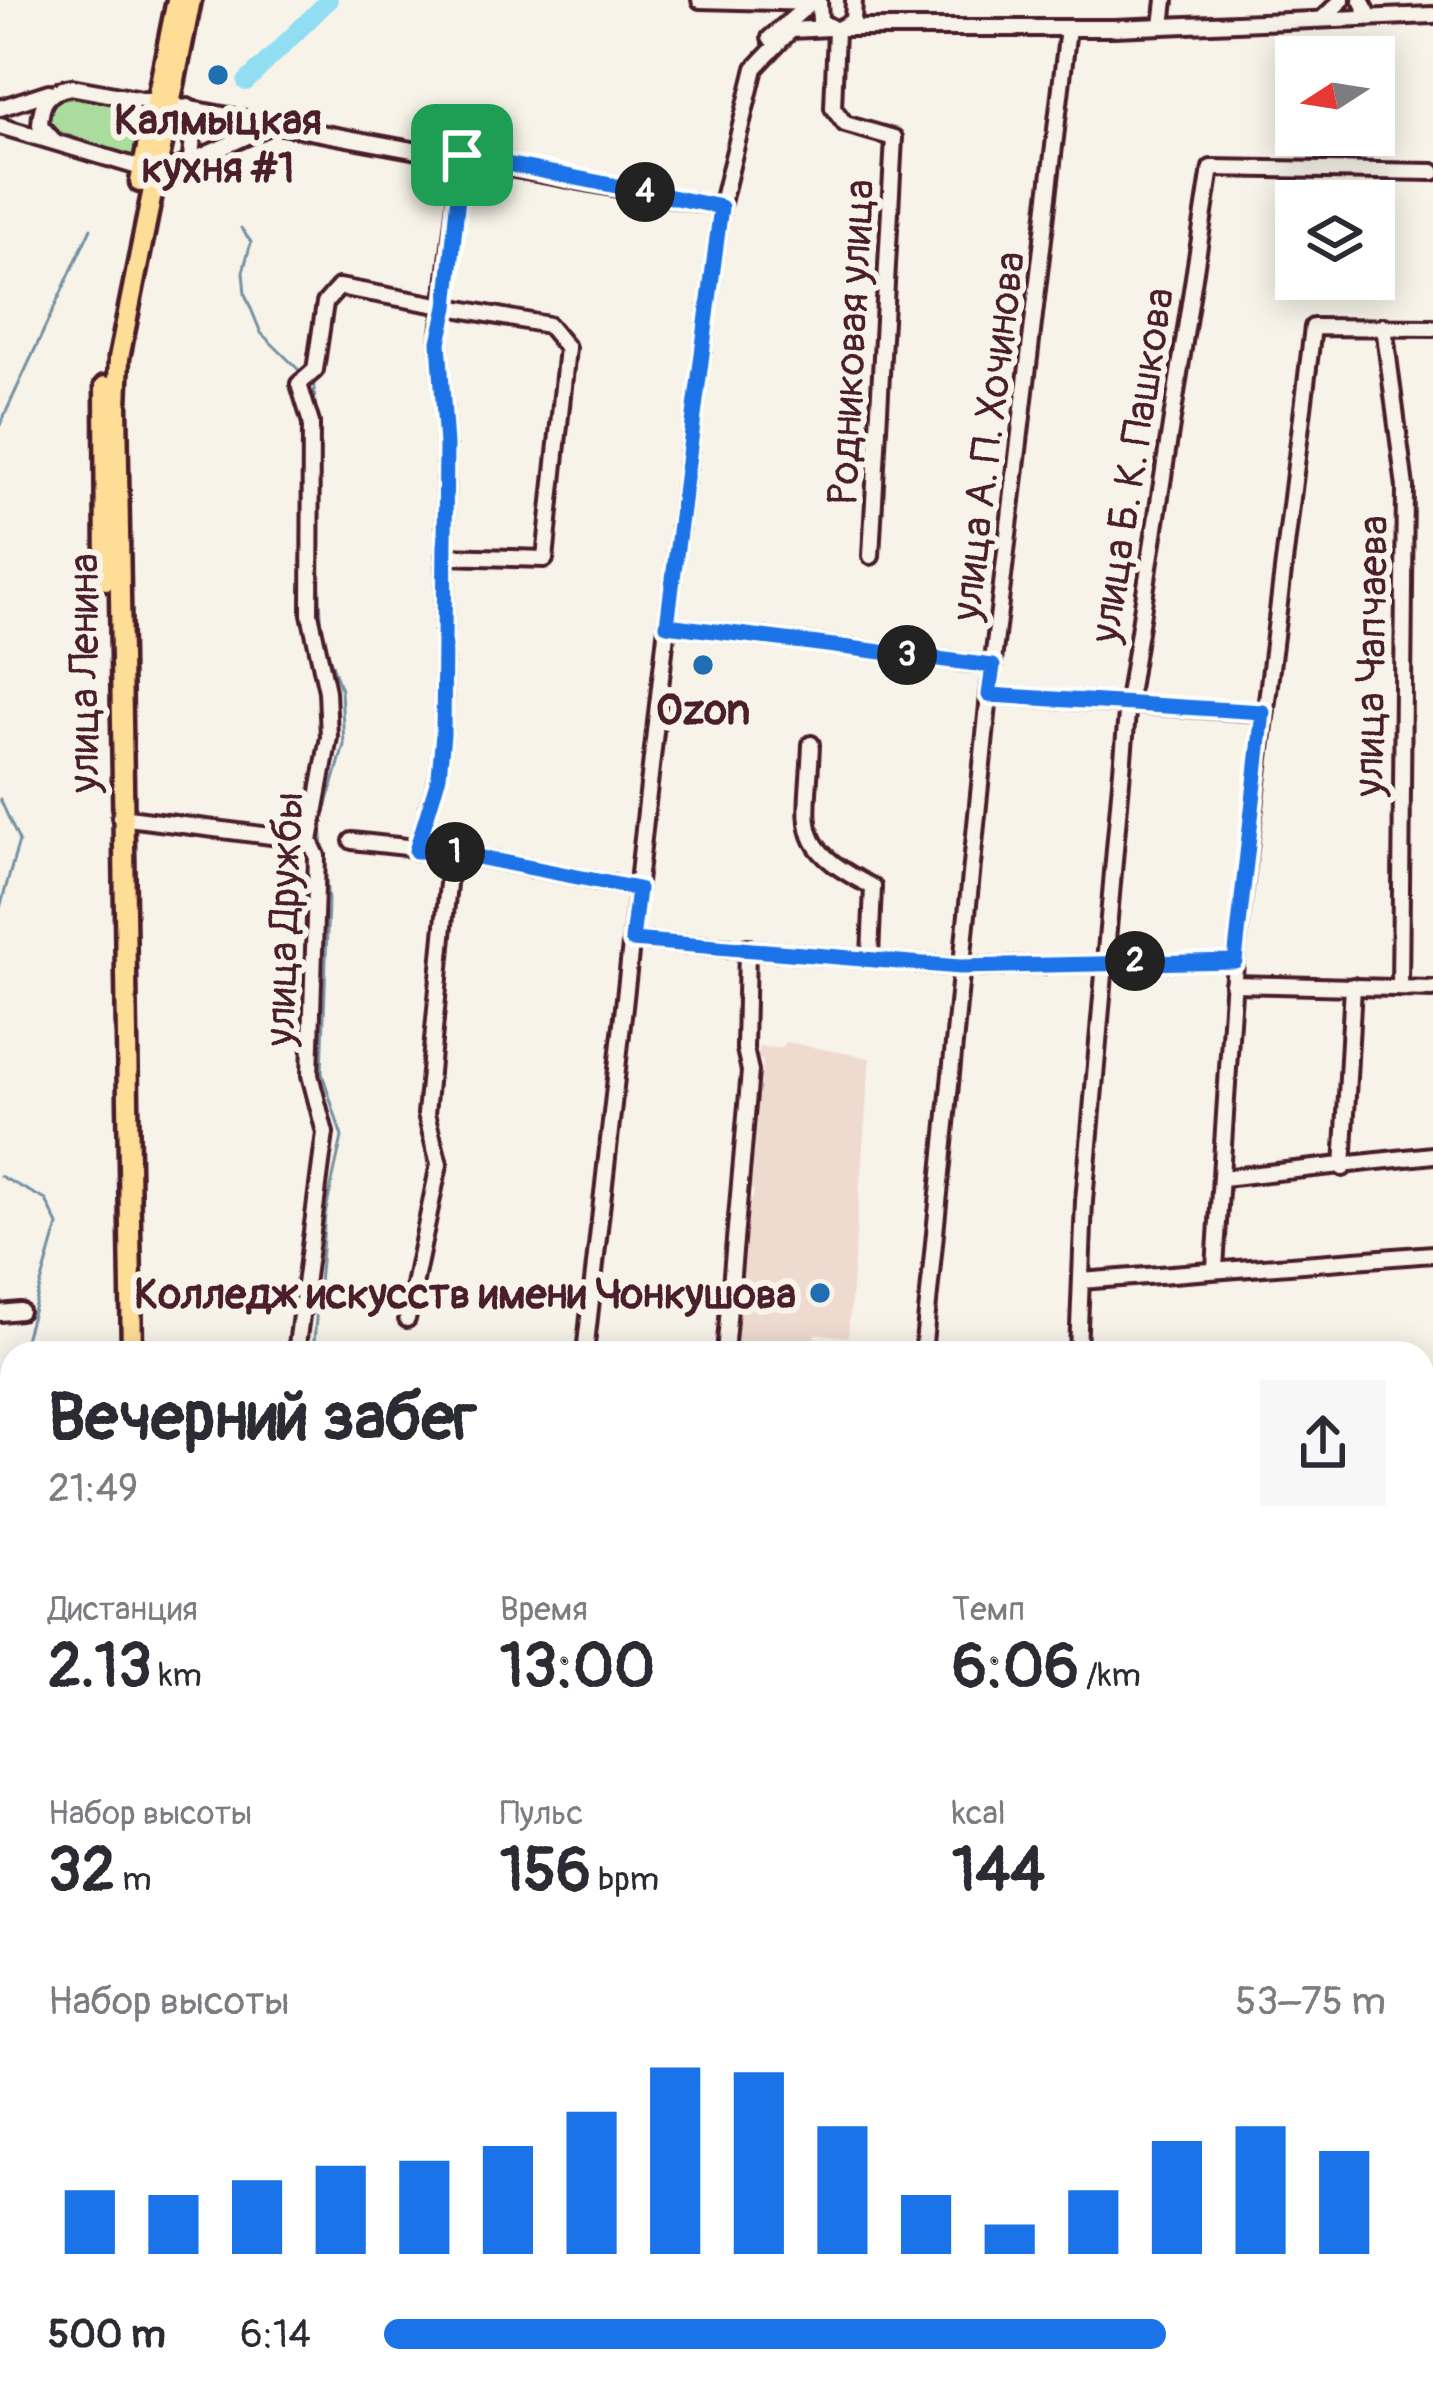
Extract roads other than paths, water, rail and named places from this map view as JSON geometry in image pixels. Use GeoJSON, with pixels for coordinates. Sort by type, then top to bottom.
{"type":"FeatureCollection","features":[{"type":"Feature","properties":{"kind":"main road","name":"улица Ленина"},"geometry":{"type":"LineString","coordinates":[[171,104],[177,0]]}},
{"type":"Feature","properties":{"kind":"main road","name":"улица Ленина"},"geometry":{"type":"LineString","coordinates":[[119,1341],[104,405],[107,358],[148,171],[171,104],[191,0]]}},
{"type":"Feature","properties":{"kind":"main road","name":"улица Ленина"},"geometry":{"type":"LineString","coordinates":[[132,1341],[120,817],[118,382],[148,171]]}},
{"type":"Feature","properties":{"kind":"street"},"geometry":{"type":"LineString","coordinates":[[700,0],[818,2]]}},
{"type":"Feature","properties":{"kind":"street"},"geometry":{"type":"LineString","coordinates":[[1162,26],[1165,0]]}},
{"type":"Feature","properties":{"kind":"street"},"geometry":{"type":"LineString","coordinates":[[1324,18],[1342,0]]}},
{"type":"Feature","properties":{"kind":"street"},"geometry":{"type":"LineString","coordinates":[[1361,0],[1370,17]]}},
{"type":"Feature","properties":{"kind":"street"},"geometry":{"type":"LineString","coordinates":[[818,2],[817,15],[836,29]]}},
{"type":"Feature","properties":{"kind":"street"},"geometry":{"type":"LineString","coordinates":[[586,1341],[667,625],[721,207],[755,68],[781,26],[802,8],[818,2]]}},
{"type":"Feature","properties":{"kind":"street"},"geometry":{"type":"LineString","coordinates":[[836,29],[856,16],[855,2]]}},
{"type":"Feature","properties":{"kind":"street"},"geometry":{"type":"LineString","coordinates":[[855,2],[885,26]]}},
{"type":"Feature","properties":{"kind":"street"},"geometry":{"type":"LineString","coordinates":[[755,68],[790,30],[1162,26],[1433,16]]}},
{"type":"Feature","properties":{"kind":"street","name":"улица А. П. Хочинова"},"geometry":{"type":"LineString","coordinates":[[924,1341],[989,695],[1068,28]]}},
{"type":"Feature","properties":{"kind":"street","name":"Родниковая улица"},"geometry":{"type":"LineString","coordinates":[[836,29],[833,108],[845,124],[894,138],[871,556]]}},
{"type":"Feature","properties":{"kind":"street"},"geometry":{"type":"LineString","coordinates":[[0,108],[54,90],[89,89],[721,207]]}},
{"type":"Feature","properties":{"kind":"street"},"geometry":{"type":"LineString","coordinates":[[54,90],[40,105],[40,124],[54,141]]}},
{"type":"Feature","properties":{"kind":"street"},"geometry":{"type":"LineString","coordinates":[[171,104],[194,125],[191,158]]}},
{"type":"Feature","properties":{"kind":"street"},"geometry":{"type":"LineString","coordinates":[[0,126],[148,171],[174,169],[272,125]]}},
{"type":"Feature","properties":{"kind":"street"},"geometry":{"type":"LineString","coordinates":[[416,851],[439,776],[443,734],[446,445],[439,342],[447,307],[462,155]]}},
{"type":"Feature","properties":{"kind":"street","name":"улица Б. К. Пашкова"},"geometry":{"type":"LineString","coordinates":[[1078,1341],[1104,961],[1128,702],[1211,168],[1433,172]]}},
{"type":"Feature","properties":{"kind":"street","name":"улица Дружбы"},"geometry":{"type":"LineString","coordinates":[[298,1341],[325,1133],[310,1075],[317,856],[310,841],[329,737],[327,691],[310,614],[311,423],[306,378],[325,303],[339,287],[447,307]]}},
{"type":"Feature","properties":{"kind":"street"},"geometry":{"type":"LineString","coordinates":[[444,556],[545,559],[567,348],[548,325],[447,307]]}},
{"type":"Feature","properties":{"kind":"street","name":"улица Чапчаева"},"geometry":{"type":"LineString","coordinates":[[1384,326],[1405,488],[1400,988]]}},
{"type":"Feature","properties":{"kind":"street"},"geometry":{"type":"LineString","coordinates":[[1215,1268],[1235,961],[1312,327],[1433,328]]}},
{"type":"Feature","properties":{"kind":"street"},"geometry":{"type":"LineString","coordinates":[[667,625],[993,666]]}},
{"type":"Feature","properties":{"kind":"street"},"geometry":{"type":"LineString","coordinates":[[989,695],[1263,712]]}},
{"type":"Feature","properties":{"kind":"street"},"geometry":{"type":"LineString","coordinates":[[811,744],[808,832],[825,863],[873,887],[870,956]]}},
{"type":"Feature","properties":{"kind":"street"},"geometry":{"type":"LineString","coordinates":[[120,817],[310,841]]}},
{"type":"Feature","properties":{"kind":"street"},"geometry":{"type":"LineString","coordinates":[[352,841],[452,852],[638,889]]}},
{"type":"Feature","properties":{"kind":"street"},"geometry":{"type":"LineString","coordinates":[[406,1319],[439,1164],[427,1114],[452,852]]}},
{"type":"Feature","properties":{"kind":"street"},"geometry":{"type":"LineString","coordinates":[[632,940],[960,967],[1235,961]]}},
{"type":"Feature","properties":{"kind":"street"},"geometry":{"type":"LineString","coordinates":[[726,1341],[750,1070],[745,1048],[747,947]]}},
{"type":"Feature","properties":{"kind":"street"},"geometry":{"type":"LineString","coordinates":[[1233,984],[1433,989]]}},
{"type":"Feature","properties":{"kind":"street"},"geometry":{"type":"LineString","coordinates":[[1343,1168],[1353,986]]}},
{"type":"Feature","properties":{"kind":"street"},"geometry":{"type":"LineString","coordinates":[[1222,1178],[1433,1155]]}},
{"type":"Feature","properties":{"kind":"street"},"geometry":{"type":"LineString","coordinates":[[1081,1281],[1433,1254]]}},
{"type":"Feature","properties":{"kind":"street"},"geometry":{"type":"LineString","coordinates":[[0,1313],[20,1311]]}},
{"type":"Feature","properties":{"kind":"waterway"},"geometry":{"type":"LineString","coordinates":[[246,82],[329,0]]}},
{"type":"Feature","properties":{"kind":"waterway"},"geometry":{"type":"LineString","coordinates":[[0,425],[91,228]]}},
{"type":"Feature","properties":{"kind":"waterway"},"geometry":{"type":"LineString","coordinates":[[241,228],[251,242],[243,272],[245,294],[261,333],[302,373]]}},
{"type":"Feature","properties":{"kind":"waterway"},"geometry":{"type":"LineString","coordinates":[[309,380],[314,386],[318,446]]}},
{"type":"Feature","properties":{"kind":"waterway"},"geometry":{"type":"LineString","coordinates":[[314,1341],[325,1215],[342,1137],[322,1073],[328,901],[321,826],[344,745],[341,690],[322,636],[317,534]]}},
{"type":"Feature","properties":{"kind":"waterway"},"geometry":{"type":"LineString","coordinates":[[0,799],[19,841],[0,908]]}},
{"type":"Feature","properties":{"kind":"waterway"},"geometry":{"type":"LineString","coordinates":[[0,1176],[46,1200],[58,1225],[24,1341]]}},
{"type":"Feature","properties":{"kind":"place","name":"Калмыцкая кухня #1"},"geometry":{"type":"Point","coordinates":[218,75]}},
{"type":"Feature","properties":{"kind":"place","name":"Ozon"},"geometry":{"type":"Point","coordinates":[703,665]}},
{"type":"Feature","properties":{"kind":"place","name":"Колледж искусств имени Чонкушова"},"geometry":{"type":"Point","coordinates":[820,1293]}}]}
